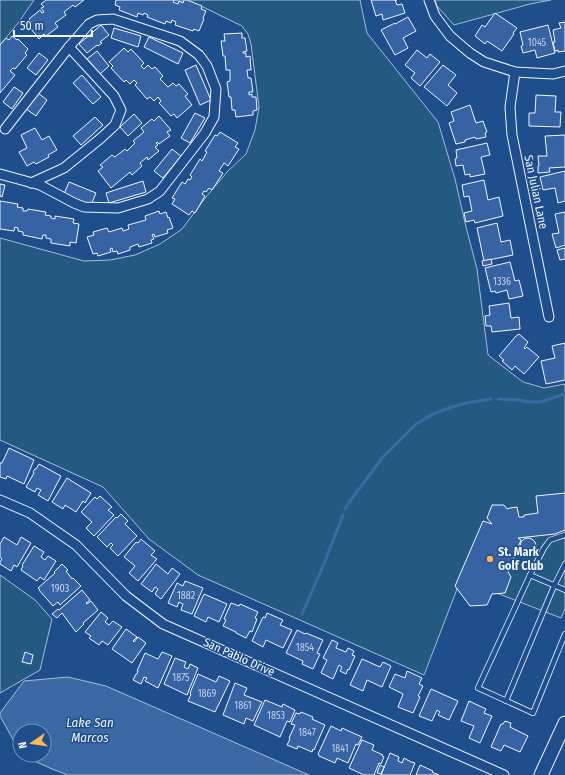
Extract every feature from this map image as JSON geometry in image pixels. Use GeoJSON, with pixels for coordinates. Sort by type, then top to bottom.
{"type":"FeatureCollection","features":[{"type":"Feature","properties":{"kind":"street"},"geometry":{"type":"LineString","coordinates":[[429,0],[435,16],[450,36],[470,53],[484,62],[515,72],[552,74],[565,71]]}},
{"type":"Feature","properties":{"kind":"street"},"geometry":{"type":"LineString","coordinates":[[0,174],[40,185],[84,207],[118,208],[148,199],[160,192],[205,133],[214,117],[216,89],[207,66],[199,55],[180,40],[113,18],[97,20],[89,24],[69,47],[5,128]]}},
{"type":"Feature","properties":{"kind":"street"},"geometry":{"type":"LineString","coordinates":[[31,183],[64,168],[115,125],[122,110],[114,96],[69,47]]}},
{"type":"Feature","properties":{"kind":"street","name":"San Julian Lane"},"geometry":{"type":"LineString","coordinates":[[515,72],[510,107],[512,135],[550,317]]}},
{"type":"Feature","properties":{"kind":"street","name":"San Pablo Drive"},"geometry":{"type":"LineString","coordinates":[[0,500],[30,513],[76,545],[126,596],[163,624],[504,775]]}},
{"type":"Feature","properties":{"kind":"street"},"geometry":{"type":"LineString","coordinates":[[541,775],[565,724]]}},
{"type":"Feature","properties":{"kind":"lane"},"geometry":{"type":"LineString","coordinates":[[565,535],[550,540],[544,548],[478,688],[533,713],[565,634]]}},
{"type":"Feature","properties":{"kind":"lane"},"geometry":{"type":"LineString","coordinates":[[506,700],[554,586],[565,564]]}},
{"type":"Feature","properties":{"kind":"lane"},"geometry":{"type":"LineString","coordinates":[[530,575],[565,590]]}},
{"type":"Feature","properties":{"kind":"shaded area"},"geometry":{"type":"Polygon","coordinates":[[[0,0],[34,0],[19,22],[0,45],[0,0]]]}},
{"type":"Feature","properties":{"kind":"shaded area"},"geometry":{"type":"Polygon","coordinates":[[[173,0],[360,0],[367,33],[438,122],[455,179],[477,269],[488,355],[523,382],[544,388],[565,384],[565,609],[561,618],[494,592],[462,576],[424,675],[198,575],[149,539],[103,487],[0,440],[0,238],[84,261],[110,260],[135,255],[160,244],[182,229],[228,171],[246,154],[255,130],[259,107],[251,44],[248,34],[242,26],[203,7],[173,0]]]}},
{"type":"Feature","properties":{"kind":"shaded area"},"geometry":{"type":"Polygon","coordinates":[[[435,0],[551,0],[530,4],[454,25],[437,6],[435,0]]]}},
{"type":"Feature","properties":{"kind":"shaded area"},"geometry":{"type":"Polygon","coordinates":[[[0,575],[35,600],[52,619],[40,670],[0,693],[0,575]]]}},
{"type":"Feature","properties":{"kind":"water","name":"Lake San Marcos"},"geometry":{"type":"Polygon","coordinates":[[[68,677],[106,686],[309,775],[68,775],[39,763],[52,763],[52,723],[12,723],[12,738],[0,716],[0,713],[24,681],[68,677]]]}},
{"type":"Feature","properties":{"kind":"building"},"geometry":{"type":"Polygon","coordinates":[[[46,0],[84,0],[75,7],[73,5],[64,12],[66,15],[55,23],[58,27],[46,36],[44,34],[39,39],[28,25],[32,22],[29,19],[40,10],[42,13],[44,12],[41,8],[44,7],[41,4],[46,0]]]}},
{"type":"Feature","properties":{"kind":"building"},"geometry":{"type":"Polygon","coordinates":[[[116,0],[174,0],[173,2],[178,4],[179,1],[183,3],[184,0],[187,0],[202,6],[201,9],[206,11],[199,31],[194,29],[193,31],[175,25],[176,22],[172,20],[171,23],[166,21],[165,24],[147,17],[148,15],[144,13],[143,15],[138,13],[137,17],[119,10],[120,7],[115,5],[116,0]]]}},
{"type":"Feature","properties":{"kind":"building"},"geometry":{"type":"Polygon","coordinates":[[[371,0],[395,0],[397,5],[402,4],[405,13],[383,20],[382,14],[376,16],[371,0]]]}},
{"type":"Feature","properties":{"kind":"building"},"geometry":{"type":"Polygon","coordinates":[[[495,13],[517,28],[502,51],[487,41],[485,44],[475,36],[482,25],[485,27],[495,13]]]}},
{"type":"Feature","properties":{"kind":"building"},"geometry":{"type":"Polygon","coordinates":[[[408,17],[416,31],[403,38],[408,48],[395,55],[381,30],[408,17]]]}},
{"type":"Feature","properties":{"kind":"building"},"geometry":{"type":"Polygon","coordinates":[[[565,22],[565,51],[558,52],[558,50],[555,51],[553,30],[561,28],[559,23],[565,22]]]}},
{"type":"Feature","properties":{"kind":"building"},"geometry":{"type":"Polygon","coordinates":[[[101,25],[109,35],[100,42],[102,43],[87,53],[79,44],[101,25]]]}},
{"type":"Feature","properties":{"kind":"building"},"geometry":{"type":"Polygon","coordinates":[[[548,25],[555,53],[537,58],[535,50],[523,53],[520,32],[548,25]]]}},
{"type":"Feature","properties":{"kind":"building"},"geometry":{"type":"Polygon","coordinates":[[[114,28],[141,36],[138,47],[111,38],[114,28]]]}},
{"type":"Feature","properties":{"kind":"building"},"geometry":{"type":"Polygon","coordinates":[[[242,33],[242,38],[245,38],[247,51],[243,53],[246,53],[246,57],[250,56],[251,70],[247,70],[248,78],[251,78],[253,92],[249,92],[249,95],[252,94],[252,97],[256,97],[257,110],[253,111],[253,115],[236,117],[235,110],[232,110],[231,97],[229,97],[227,82],[230,81],[230,70],[226,70],[225,56],[223,56],[221,41],[225,41],[224,34],[242,33]]]}},
{"type":"Feature","properties":{"kind":"building"},"geometry":{"type":"Polygon","coordinates":[[[12,36],[17,40],[18,39],[28,49],[25,53],[27,55],[15,69],[13,68],[10,71],[15,75],[0,93],[0,45],[6,38],[9,40],[12,36]]]}},
{"type":"Feature","properties":{"kind":"building"},"geometry":{"type":"Polygon","coordinates":[[[149,37],[183,53],[178,64],[144,47],[149,37]]]}},
{"type":"Feature","properties":{"kind":"building"},"geometry":{"type":"Polygon","coordinates":[[[124,48],[128,52],[131,49],[144,63],[141,66],[144,69],[148,65],[152,69],[155,67],[163,76],[160,79],[168,87],[173,83],[176,86],[179,84],[188,94],[185,96],[192,105],[177,118],[174,114],[171,116],[159,103],[161,101],[158,97],[154,101],[150,97],[147,99],[135,85],[137,83],[134,80],[130,84],[126,80],[124,82],[111,68],[113,66],[109,62],[124,48]]]}},
{"type":"Feature","properties":{"kind":"building"},"geometry":{"type":"Polygon","coordinates":[[[417,50],[427,58],[430,54],[440,62],[420,86],[411,78],[415,73],[405,65],[417,50]]]}},
{"type":"Feature","properties":{"kind":"building"},"geometry":{"type":"Polygon","coordinates":[[[97,51],[109,66],[100,74],[87,59],[97,51]]]}},
{"type":"Feature","properties":{"kind":"building"},"geometry":{"type":"Polygon","coordinates":[[[39,53],[48,60],[36,75],[27,68],[39,53]]]}},
{"type":"Feature","properties":{"kind":"building"},"geometry":{"type":"Polygon","coordinates":[[[196,65],[211,100],[200,105],[185,70],[196,65]]]}},
{"type":"Feature","properties":{"kind":"building"},"geometry":{"type":"Polygon","coordinates":[[[443,65],[456,75],[448,85],[457,93],[447,106],[424,87],[443,65]]]}},
{"type":"Feature","properties":{"kind":"building"},"geometry":{"type":"Polygon","coordinates":[[[82,75],[101,97],[93,104],[73,83],[82,75]]]}},
{"type":"Feature","properties":{"kind":"building"},"geometry":{"type":"Polygon","coordinates":[[[14,87],[23,93],[12,109],[3,102],[14,87]]]}},
{"type":"Feature","properties":{"kind":"building"},"geometry":{"type":"Polygon","coordinates":[[[38,93],[47,100],[36,116],[26,109],[38,93]]]}},
{"type":"Feature","properties":{"kind":"building"},"geometry":{"type":"Polygon","coordinates":[[[536,95],[556,96],[555,112],[561,112],[560,127],[529,126],[529,113],[535,113],[536,95]]]}},
{"type":"Feature","properties":{"kind":"building"},"geometry":{"type":"Polygon","coordinates":[[[470,105],[476,123],[483,121],[487,132],[485,133],[486,137],[476,139],[475,137],[465,140],[465,142],[456,144],[449,123],[454,121],[451,112],[470,105]]]}},
{"type":"Feature","properties":{"kind":"building"},"geometry":{"type":"Polygon","coordinates":[[[195,113],[205,118],[190,143],[181,138],[195,113]]]}},
{"type":"Feature","properties":{"kind":"building"},"geometry":{"type":"Polygon","coordinates":[[[134,114],[142,123],[128,136],[120,127],[134,114]]]}},
{"type":"Feature","properties":{"kind":"building"},"geometry":{"type":"Polygon","coordinates":[[[159,116],[171,130],[167,132],[170,136],[159,144],[157,142],[156,143],[158,145],[155,147],[159,151],[148,160],[147,157],[140,163],[142,166],[132,175],[130,172],[111,188],[98,171],[103,167],[100,165],[112,155],[115,157],[125,149],[127,151],[135,143],[133,141],[144,132],[141,128],[152,119],[154,121],[159,116]]]}},
{"type":"Feature","properties":{"kind":"building"},"geometry":{"type":"Polygon","coordinates":[[[95,117],[103,125],[81,145],[73,136],[95,117]]]}},
{"type":"Feature","properties":{"kind":"building"},"geometry":{"type":"Polygon","coordinates":[[[35,128],[42,140],[49,136],[57,150],[48,155],[49,157],[36,164],[34,162],[27,166],[19,152],[27,148],[21,135],[35,128]]]}},
{"type":"Feature","properties":{"kind":"building"},"geometry":{"type":"Polygon","coordinates":[[[220,132],[238,143],[235,147],[239,149],[228,166],[224,163],[219,171],[223,173],[212,190],[209,188],[206,192],[204,191],[202,194],[205,196],[195,213],[192,211],[189,215],[172,204],[175,199],[172,198],[182,182],[185,184],[188,179],[190,180],[192,177],[190,175],[200,159],[202,161],[207,152],[205,151],[215,135],[217,136],[220,132]]]}},
{"type":"Feature","properties":{"kind":"building"},"geometry":{"type":"Polygon","coordinates":[[[565,135],[565,167],[549,168],[550,172],[538,173],[538,156],[547,156],[545,136],[565,135]]]}},
{"type":"Feature","properties":{"kind":"building"},"geometry":{"type":"Polygon","coordinates":[[[487,143],[490,155],[481,157],[485,174],[470,177],[470,174],[465,175],[463,165],[456,166],[456,150],[487,143]]]}},
{"type":"Feature","properties":{"kind":"building"},"geometry":{"type":"Polygon","coordinates":[[[172,149],[181,156],[163,178],[154,171],[172,149]]]}},
{"type":"Feature","properties":{"kind":"building"},"geometry":{"type":"Polygon","coordinates":[[[565,171],[565,201],[558,203],[555,188],[543,190],[540,177],[565,171]]]}},
{"type":"Feature","properties":{"kind":"building"},"geometry":{"type":"Polygon","coordinates":[[[484,180],[488,200],[499,197],[503,216],[475,223],[474,220],[466,222],[464,213],[472,211],[469,196],[464,197],[462,185],[484,180]]]}},
{"type":"Feature","properties":{"kind":"building"},"geometry":{"type":"Polygon","coordinates":[[[143,181],[146,192],[109,203],[106,193],[143,181]]]}},
{"type":"Feature","properties":{"kind":"building"},"geometry":{"type":"Polygon","coordinates":[[[69,182],[96,193],[91,205],[64,194],[69,182]]]}},
{"type":"Feature","properties":{"kind":"building"},"geometry":{"type":"Polygon","coordinates":[[[0,184],[5,185],[2,197],[0,196],[0,184]]]}},
{"type":"Feature","properties":{"kind":"building"},"geometry":{"type":"Polygon","coordinates":[[[0,201],[18,204],[17,207],[23,208],[23,211],[27,211],[28,209],[46,212],[45,215],[51,216],[51,218],[55,219],[55,216],[74,219],[73,223],[79,224],[76,243],[70,242],[70,246],[51,243],[51,239],[46,238],[46,235],[43,235],[42,239],[23,235],[23,232],[18,231],[18,228],[15,227],[14,231],[0,229],[0,201]]]}},
{"type":"Feature","properties":{"kind":"building"},"geometry":{"type":"Polygon","coordinates":[[[159,211],[160,214],[166,212],[168,218],[169,217],[173,228],[167,230],[168,233],[155,237],[154,234],[152,235],[154,239],[151,240],[152,243],[139,247],[138,244],[130,247],[130,250],[118,254],[117,251],[113,252],[112,248],[110,249],[111,252],[98,256],[97,253],[93,254],[87,237],[94,235],[93,232],[107,228],[109,232],[122,228],[123,231],[129,229],[128,225],[146,220],[145,216],[159,211]]]}},
{"type":"Feature","properties":{"kind":"building"},"geometry":{"type":"Polygon","coordinates":[[[565,212],[565,245],[556,248],[552,234],[559,233],[555,214],[565,212]]]}},
{"type":"Feature","properties":{"kind":"building"},"geometry":{"type":"Polygon","coordinates":[[[497,223],[501,242],[510,240],[513,255],[484,261],[477,228],[497,223]]]}},
{"type":"Feature","properties":{"kind":"building"},"geometry":{"type":"Polygon","coordinates":[[[565,248],[565,259],[560,260],[557,250],[565,248]]]}},
{"type":"Feature","properties":{"kind":"building"},"geometry":{"type":"Polygon","coordinates":[[[491,259],[492,264],[483,266],[482,261],[491,259]]]}},
{"type":"Feature","properties":{"kind":"building"},"geometry":{"type":"Polygon","coordinates":[[[510,262],[515,281],[519,280],[523,296],[509,299],[507,290],[496,293],[495,291],[491,292],[485,268],[510,262]]]}},
{"type":"Feature","properties":{"kind":"building"},"geometry":{"type":"Polygon","coordinates":[[[509,303],[511,318],[519,317],[520,329],[492,332],[491,326],[486,326],[485,316],[490,315],[489,306],[509,303]]]}},
{"type":"Feature","properties":{"kind":"building"},"geometry":{"type":"Polygon","coordinates":[[[519,334],[528,342],[524,348],[525,349],[527,347],[539,357],[524,374],[515,366],[512,370],[502,361],[504,360],[499,356],[519,334]]]}},
{"type":"Feature","properties":{"kind":"building"},"geometry":{"type":"Polygon","coordinates":[[[565,343],[565,380],[546,384],[541,361],[555,358],[552,346],[565,343]]]}},
{"type":"Feature","properties":{"kind":"building"},"geometry":{"type":"Polygon","coordinates":[[[9,448],[34,460],[24,484],[7,476],[6,479],[0,477],[0,463],[2,463],[9,448]]]}},
{"type":"Feature","properties":{"kind":"building"},"geometry":{"type":"Polygon","coordinates":[[[39,464],[61,476],[48,501],[38,495],[41,490],[37,488],[35,492],[26,487],[34,473],[33,472],[39,464]]]}},
{"type":"Feature","properties":{"kind":"building"},"geometry":{"type":"Polygon","coordinates":[[[67,478],[91,493],[85,503],[83,501],[76,512],[65,505],[63,509],[52,502],[67,478]]]}},
{"type":"Feature","properties":{"kind":"building","name":"St. Mark Golf Club"},"geometry":{"type":"Polygon","coordinates":[[[565,493],[565,530],[555,534],[518,538],[521,540],[508,572],[511,577],[505,593],[492,594],[487,605],[470,606],[455,586],[483,521],[492,524],[487,518],[492,505],[504,505],[507,509],[517,507],[519,517],[524,517],[524,515],[538,513],[536,496],[565,493]]]}},
{"type":"Feature","properties":{"kind":"building"},"geometry":{"type":"Polygon","coordinates":[[[100,496],[112,507],[108,510],[114,515],[94,536],[86,528],[92,522],[81,512],[95,497],[97,499],[100,496]]]}},
{"type":"Feature","properties":{"kind":"building"},"geometry":{"type":"Polygon","coordinates":[[[121,514],[128,521],[125,524],[137,536],[118,556],[110,548],[113,545],[111,543],[107,547],[97,537],[116,517],[117,518],[121,514]]]}},
{"type":"Feature","properties":{"kind":"building"},"geometry":{"type":"Polygon","coordinates":[[[4,537],[17,545],[21,537],[31,543],[17,567],[14,565],[11,571],[0,564],[2,559],[0,557],[0,544],[4,537]]]}},
{"type":"Feature","properties":{"kind":"building"},"geometry":{"type":"Polygon","coordinates":[[[528,538],[535,543],[536,546],[531,553],[528,554],[521,549],[520,546],[525,539],[528,538]]]}},
{"type":"Feature","properties":{"kind":"building"},"geometry":{"type":"Polygon","coordinates":[[[141,539],[155,551],[151,555],[157,559],[138,581],[129,573],[135,566],[124,557],[136,542],[138,543],[141,539]]]}},
{"type":"Feature","properties":{"kind":"building"},"geometry":{"type":"Polygon","coordinates":[[[34,546],[44,552],[41,557],[45,560],[48,556],[56,561],[44,580],[40,577],[37,581],[21,570],[22,565],[34,546]]]}},
{"type":"Feature","properties":{"kind":"building"},"geometry":{"type":"Polygon","coordinates":[[[62,564],[68,570],[66,571],[72,579],[73,578],[81,586],[60,605],[58,602],[53,606],[38,588],[55,573],[54,572],[62,564]]]}},
{"type":"Feature","properties":{"kind":"building"},"geometry":{"type":"Polygon","coordinates":[[[156,564],[168,574],[172,568],[180,574],[161,599],[155,594],[158,589],[155,587],[152,592],[141,584],[156,564]]]}},
{"type":"Feature","properties":{"kind":"building"},"geometry":{"type":"Polygon","coordinates":[[[185,581],[203,588],[192,614],[181,610],[183,604],[179,602],[177,607],[168,603],[177,583],[183,586],[185,581]]]}},
{"type":"Feature","properties":{"kind":"building"},"geometry":{"type":"Polygon","coordinates":[[[82,590],[90,600],[86,603],[87,604],[91,601],[98,610],[83,623],[84,624],[76,632],[62,613],[57,618],[52,614],[58,609],[59,610],[82,590]]]}},
{"type":"Feature","properties":{"kind":"building"},"geometry":{"type":"Polygon","coordinates":[[[204,594],[227,604],[219,622],[208,617],[206,622],[194,616],[204,594]]]}},
{"type":"Feature","properties":{"kind":"building"},"geometry":{"type":"Polygon","coordinates":[[[231,603],[239,606],[240,604],[258,612],[252,632],[250,631],[246,638],[223,626],[226,620],[224,619],[231,603]]]}},
{"type":"Feature","properties":{"kind":"building"},"geometry":{"type":"Polygon","coordinates":[[[101,612],[108,618],[105,622],[109,625],[113,621],[122,627],[108,645],[102,641],[99,645],[89,638],[91,636],[85,632],[101,612]]]}},
{"type":"Feature","properties":{"kind":"building"},"geometry":{"type":"Polygon","coordinates":[[[267,613],[283,620],[280,625],[292,630],[283,648],[266,640],[263,647],[252,641],[263,617],[265,618],[267,613]]]}},
{"type":"Feature","properties":{"kind":"building"},"geometry":{"type":"Polygon","coordinates":[[[126,629],[137,637],[133,641],[134,642],[138,637],[146,643],[132,663],[112,649],[126,629]]]}},
{"type":"Feature","properties":{"kind":"building"},"geometry":{"type":"Polygon","coordinates":[[[297,630],[323,640],[317,653],[320,654],[313,669],[302,664],[303,661],[286,653],[297,630]]]}},
{"type":"Feature","properties":{"kind":"building"},"geometry":{"type":"Polygon","coordinates":[[[332,640],[338,643],[336,648],[346,652],[348,648],[354,651],[352,655],[355,656],[346,674],[340,671],[342,667],[339,665],[333,679],[321,673],[327,660],[323,658],[332,640]]]}},
{"type":"Feature","properties":{"kind":"building"},"geometry":{"type":"Polygon","coordinates":[[[25,652],[33,655],[31,664],[22,662],[25,652]]]}},
{"type":"Feature","properties":{"kind":"building"},"geometry":{"type":"Polygon","coordinates":[[[162,652],[172,656],[158,688],[145,681],[147,678],[144,677],[141,684],[133,680],[137,674],[145,653],[158,659],[162,652]]]}},
{"type":"Feature","properties":{"kind":"building"},"geometry":{"type":"Polygon","coordinates":[[[175,658],[186,662],[184,667],[188,669],[190,664],[198,668],[187,695],[164,684],[175,658]]]}},
{"type":"Feature","properties":{"kind":"building"},"geometry":{"type":"Polygon","coordinates":[[[362,659],[380,667],[383,662],[391,666],[382,687],[367,680],[363,691],[350,685],[362,659]]]}},
{"type":"Feature","properties":{"kind":"building"},"geometry":{"type":"Polygon","coordinates":[[[407,671],[422,678],[419,684],[423,686],[418,696],[420,697],[413,713],[398,707],[403,694],[389,687],[395,674],[405,678],[407,671]]]}},
{"type":"Feature","properties":{"kind":"building"},"geometry":{"type":"Polygon","coordinates":[[[198,674],[216,682],[219,676],[230,681],[215,712],[188,701],[198,674]]]}},
{"type":"Feature","properties":{"kind":"building"},"geometry":{"type":"Polygon","coordinates":[[[235,683],[247,688],[244,695],[262,702],[253,721],[246,718],[244,724],[223,715],[235,683]]]}},
{"type":"Feature","properties":{"kind":"building"},"geometry":{"type":"Polygon","coordinates":[[[431,689],[458,701],[449,720],[438,715],[440,712],[437,710],[432,721],[419,716],[431,689]]]}},
{"type":"Feature","properties":{"kind":"building"},"geometry":{"type":"Polygon","coordinates":[[[265,700],[282,707],[283,704],[295,710],[290,722],[287,721],[280,737],[254,725],[265,700]]]}},
{"type":"Feature","properties":{"kind":"building"},"geometry":{"type":"Polygon","coordinates":[[[469,701],[486,709],[484,713],[492,716],[480,743],[469,738],[474,726],[461,721],[469,701]]]}},
{"type":"Feature","properties":{"kind":"building"},"geometry":{"type":"Polygon","coordinates":[[[301,712],[313,717],[312,719],[325,725],[312,752],[298,746],[297,749],[287,745],[295,725],[291,724],[296,713],[300,714],[301,712]]]}},
{"type":"Feature","properties":{"kind":"building"},"geometry":{"type":"Polygon","coordinates":[[[505,721],[511,723],[510,727],[528,736],[520,752],[504,745],[501,751],[491,747],[501,724],[505,721]]]}},
{"type":"Feature","properties":{"kind":"building"},"geometry":{"type":"Polygon","coordinates":[[[331,726],[341,731],[342,728],[362,737],[358,745],[356,744],[348,763],[337,758],[335,763],[319,756],[318,754],[331,726]]]}},
{"type":"Feature","properties":{"kind":"building"},"geometry":{"type":"Polygon","coordinates":[[[362,740],[374,745],[372,750],[383,755],[382,756],[384,757],[381,764],[379,763],[374,775],[364,775],[349,768],[362,740]]]}},
{"type":"Feature","properties":{"kind":"building"},"geometry":{"type":"Polygon","coordinates":[[[390,753],[399,757],[398,761],[402,763],[404,758],[415,763],[410,775],[381,775],[390,753]]]}},
{"type":"Feature","properties":{"kind":"building"},"geometry":{"type":"Polygon","coordinates":[[[380,765],[384,767],[381,774],[377,773],[380,765]]]}},
{"type":"Feature","properties":{"kind":"building"},"geometry":{"type":"Polygon","coordinates":[[[420,765],[433,771],[432,772],[439,775],[416,775],[420,765]]]}},
{"type":"Feature","properties":{"kind":"waterway"},"geometry":{"type":"LineString","coordinates":[[498,399],[540,402],[565,394]]}},
{"type":"Feature","properties":{"kind":"waterway"},"geometry":{"type":"LineString","coordinates":[[345,509],[383,457],[416,424],[433,414],[452,407],[491,399]]}},
{"type":"Feature","properties":{"kind":"waterway"},"geometry":{"type":"LineString","coordinates":[[302,614],[343,515]]}},
{"type":"Feature","properties":{"kind":"place","name":"St. Mark Golf Club"},"geometry":{"type":"Point","coordinates":[490,559]}}]}
